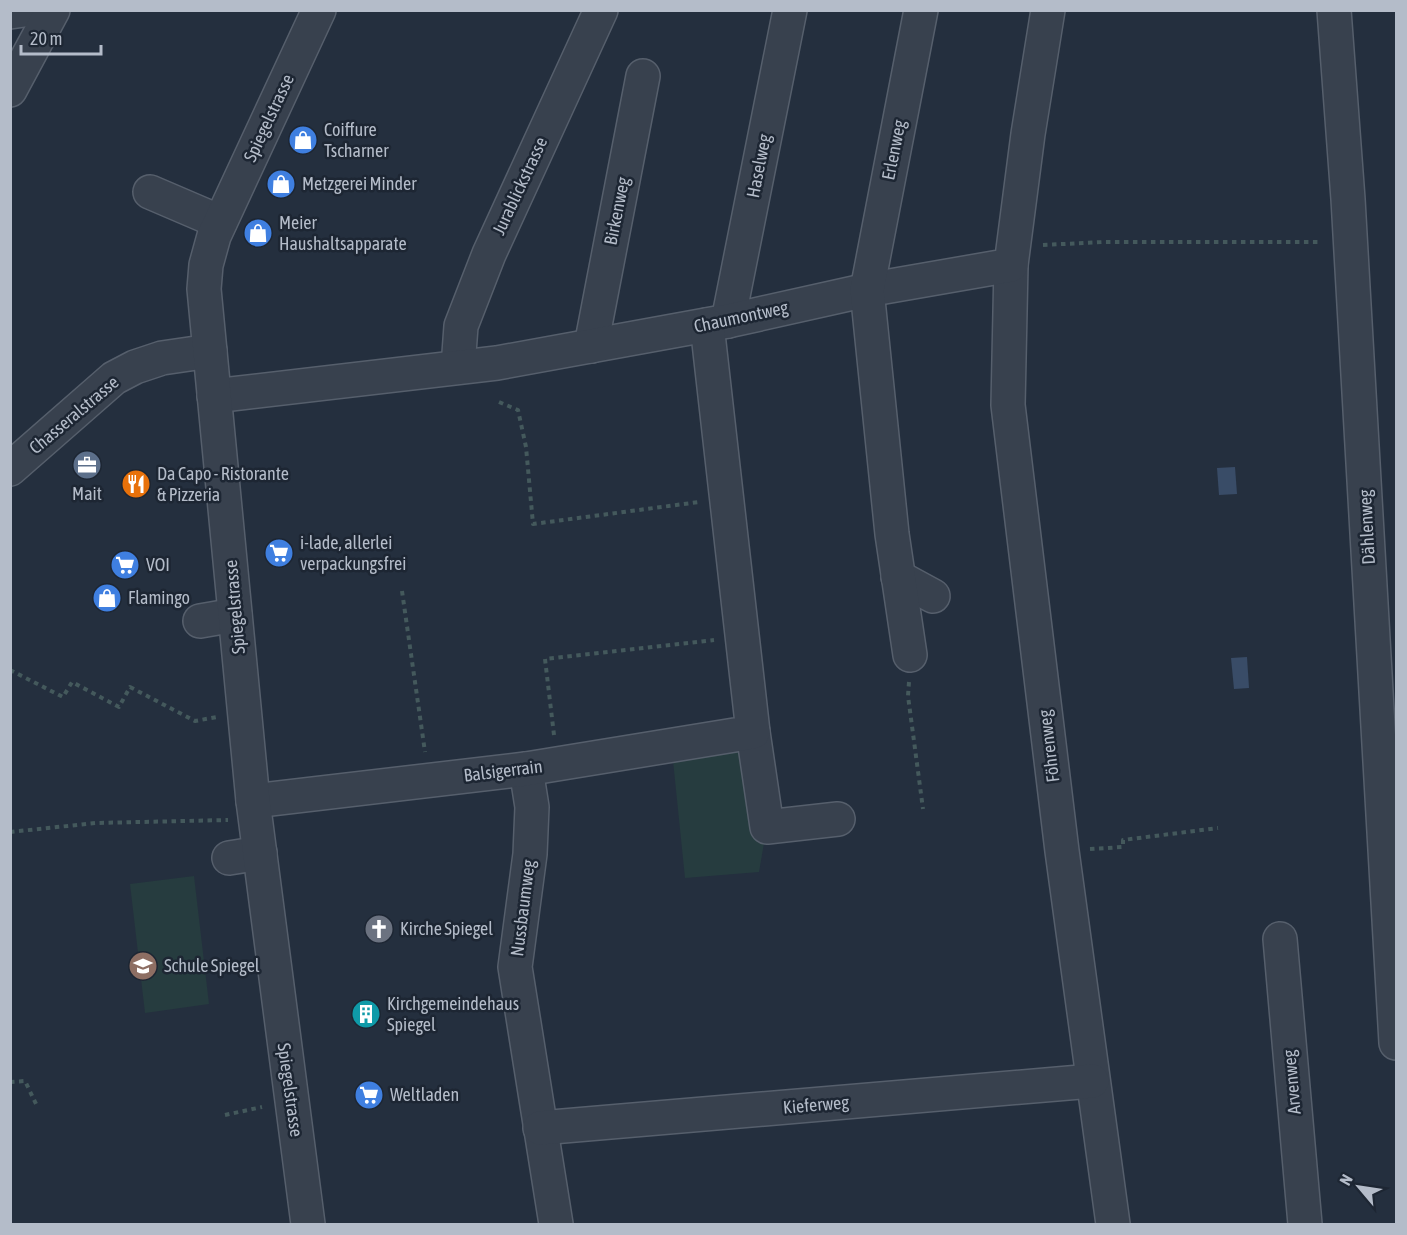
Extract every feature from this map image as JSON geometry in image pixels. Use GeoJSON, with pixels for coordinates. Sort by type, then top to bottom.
{"type":"FeatureCollection","features":[{"type":"Feature","properties":{"kind":"street"},"geometry":{"type":"LineString","coordinates":[[10,12],[24,10]]}},
{"type":"Feature","properties":{"kind":"street"},"geometry":{"type":"LineString","coordinates":[[10,90],[53,10]]}},
{"type":"Feature","properties":{"kind":"street","name":"Spiegelstrasse"},"geometry":{"type":"LineString","coordinates":[[308,1224],[291,1101],[244,855],[254,810],[204,289],[209,250],[220,222],[319,10]]}},
{"type":"Feature","properties":{"kind":"street","name":"Jurablickstrasse"},"geometry":{"type":"LineString","coordinates":[[458,367],[461,326],[489,254],[601,10]]}},
{"type":"Feature","properties":{"kind":"street","name":"Haselweg"},"geometry":{"type":"LineString","coordinates":[[717,323],[790,10]]}},
{"type":"Feature","properties":{"kind":"street","name":"Erlenweg"},"geometry":{"type":"LineString","coordinates":[[910,655],[898,577],[867,290],[921,10]]}},
{"type":"Feature","properties":{"kind":"street"},"geometry":{"type":"LineString","coordinates":[[1011,256],[1048,10]]}},
{"type":"Feature","properties":{"kind":"street","name":"Dählenweg"},"geometry":{"type":"LineString","coordinates":[[1334,10],[1348,199],[1396,1043]]}},
{"type":"Feature","properties":{"kind":"street","name":"Birkenweg"},"geometry":{"type":"LineString","coordinates":[[591,346],[643,76]]}},
{"type":"Feature","properties":{"kind":"street"},"geometry":{"type":"LineString","coordinates":[[150,192],[220,222]]}},
{"type":"Feature","properties":{"kind":"street","name":"Chaumontweg"},"geometry":{"type":"LineString","coordinates":[[214,396],[497,363],[717,323],[1011,256]]}},
{"type":"Feature","properties":{"kind":"street","name":"Föhrenweg"},"geometry":{"type":"LineString","coordinates":[[1011,256],[1008,405],[1062,851],[1113,1224]]}},
{"type":"Feature","properties":{"kind":"street"},"geometry":{"type":"LineString","coordinates":[[717,323],[726,497],[753,732],[767,827],[838,819]]}},
{"type":"Feature","properties":{"kind":"street","name":"Chasseralstrasse"},"geometry":{"type":"LineString","coordinates":[[10,469],[114,378],[135,367],[162,358],[210,351]]}},
{"type":"Feature","properties":{"kind":"street"},"geometry":{"type":"LineString","coordinates":[[898,577],[933,596]]}},
{"type":"Feature","properties":{"kind":"street"},"geometry":{"type":"LineString","coordinates":[[200,621],[235,615]]}},
{"type":"Feature","properties":{"kind":"street","name":"Balsigerrain"},"geometry":{"type":"LineString","coordinates":[[254,810],[429,780],[526,769],[753,732]]}},
{"type":"Feature","properties":{"kind":"street","name":"Nussbaumweg"},"geometry":{"type":"LineString","coordinates":[[526,769],[532,807],[530,854],[515,967],[556,1224]]}},
{"type":"Feature","properties":{"kind":"street","name":"Arvenweg"},"geometry":{"type":"LineString","coordinates":[[1280,939],[1305,1224]]}},
{"type":"Feature","properties":{"kind":"street","name":"Kieferweg"},"geometry":{"type":"LineString","coordinates":[[540,1128],[1092,1081]]}},
{"type":"Feature","properties":{"kind":"path"},"geometry":{"type":"LineString","coordinates":[[1011,256],[1104,242],[1316,242]]}},
{"type":"Feature","properties":{"kind":"path"},"geometry":{"type":"LineString","coordinates":[[499,402],[518,410],[523,426],[533,524],[726,497]]}},
{"type":"Feature","properties":{"kind":"path"},"geometry":{"type":"LineString","coordinates":[[402,591],[429,780]]}},
{"type":"Feature","properties":{"kind":"path"},"geometry":{"type":"LineString","coordinates":[[553,729],[545,659],[742,637]]}},
{"type":"Feature","properties":{"kind":"path"},"geometry":{"type":"LineString","coordinates":[[910,655],[908,696],[923,809]]}},
{"type":"Feature","properties":{"kind":"path"},"geometry":{"type":"LineString","coordinates":[[10,670],[63,698],[72,682],[119,707],[130,687],[195,721],[208,718]]}},
{"type":"Feature","properties":{"kind":"path"},"geometry":{"type":"LineString","coordinates":[[10,832],[254,810]]}},
{"type":"Feature","properties":{"kind":"path"},"geometry":{"type":"LineString","coordinates":[[1062,851],[1123,847],[1123,840],[1218,828]]}},
{"type":"Feature","properties":{"kind":"path"},"geometry":{"type":"LineString","coordinates":[[10,1082],[25,1081],[37,1106]]}},
{"type":"Feature","properties":{"kind":"path"},"geometry":{"type":"LineString","coordinates":[[225,1115],[291,1101]]}},
{"type":"Feature","properties":{"kind":"green space"},"geometry":{"type":"Polygon","coordinates":[[[753,733],[767,826],[759,872],[685,878],[671,741],[753,733]]]}},
{"type":"Feature","properties":{"kind":"green space"},"geometry":{"type":"Polygon","coordinates":[[[194,876],[209,1004],[145,1013],[130,884],[194,876]]]}},
{"type":"Feature","properties":{"kind":"water"},"geometry":{"type":"Polygon","coordinates":[[[1235,467],[1237,494],[1219,495],[1217,468],[1235,467]]]}},
{"type":"Feature","properties":{"kind":"water"},"geometry":{"type":"Polygon","coordinates":[[[1247,657],[1249,688],[1234,689],[1231,658],[1247,657]]]}},
{"type":"Feature","properties":{"kind":"place","name":"Coiffure Tscharner"},"geometry":{"type":"Point","coordinates":[303,140]}},
{"type":"Feature","properties":{"kind":"place","name":"Metzgerei Minder"},"geometry":{"type":"Point","coordinates":[281,184]}},
{"type":"Feature","properties":{"kind":"place","name":"Meier Haushaltsapparate"},"geometry":{"type":"Point","coordinates":[258,233]}},
{"type":"Feature","properties":{"kind":"place","name":"Mait"},"geometry":{"type":"Point","coordinates":[87,465]}},
{"type":"Feature","properties":{"kind":"place","name":"Da Capo - Ristorante & Pizzeria"},"geometry":{"type":"Point","coordinates":[136,484]}},
{"type":"Feature","properties":{"kind":"place","name":"i-lade, allerlei verpackungsfrei"},"geometry":{"type":"Point","coordinates":[279,553]}},
{"type":"Feature","properties":{"kind":"place","name":"VOI"},"geometry":{"type":"Point","coordinates":[125,565]}},
{"type":"Feature","properties":{"kind":"place","name":"Flamingo"},"geometry":{"type":"Point","coordinates":[107,598]}},
{"type":"Feature","properties":{"kind":"place","name":"Kirche Spiegel"},"geometry":{"type":"Point","coordinates":[379,929]}},
{"type":"Feature","properties":{"kind":"place","name":"Schule Spiegel"},"geometry":{"type":"Point","coordinates":[143,966]}},
{"type":"Feature","properties":{"kind":"place","name":"Kirchgemeindehaus Spiegel"},"geometry":{"type":"Point","coordinates":[366,1014]}},
{"type":"Feature","properties":{"kind":"place","name":"Weltladen"},"geometry":{"type":"Point","coordinates":[369,1095]}}]}
